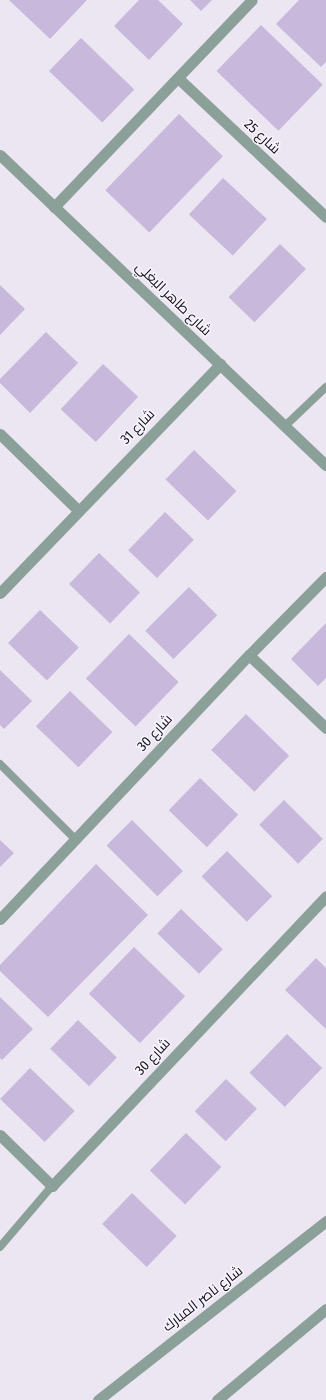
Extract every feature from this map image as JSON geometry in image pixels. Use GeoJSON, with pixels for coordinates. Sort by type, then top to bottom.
{"type":"FeatureCollection","features":[{"type":"Feature","properties":{"kind":"street"},"geometry":{"type":"LineString","coordinates":[[54,207],[252,0]]}},
{"type":"Feature","properties":{"kind":"street","name":"شارع 25"},"geometry":{"type":"LineString","coordinates":[[178,78],[326,217]]}},
{"type":"Feature","properties":{"kind":"street","name":"شارع طاهر البغلي"},"geometry":{"type":"LineString","coordinates":[[1,157],[326,465]]}},
{"type":"Feature","properties":{"kind":"street","name":"شارع 31"},"geometry":{"type":"LineString","coordinates":[[0,593],[78,510],[220,364]]}},
{"type":"Feature","properties":{"kind":"street"},"geometry":{"type":"LineString","coordinates":[[0,434],[78,510]]}},
{"type":"Feature","properties":{"kind":"street","name":"شارع 30"},"geometry":{"type":"LineString","coordinates":[[0,919],[249,655],[326,577]]}},
{"type":"Feature","properties":{"kind":"street"},"geometry":{"type":"LineString","coordinates":[[249,655],[326,728]]}},
{"type":"Feature","properties":{"kind":"street","name":"شارع 30"},"geometry":{"type":"LineString","coordinates":[[52,1186],[326,896]]}},
{"type":"Feature","properties":{"kind":"street"},"geometry":{"type":"LineString","coordinates":[[0,1135],[52,1186]]}},
{"type":"Feature","properties":{"kind":"street","name":"شارع ناصر المبارك"},"geometry":{"type":"LineString","coordinates":[[98,1400],[326,1221]]}},
{"type":"Feature","properties":{"kind":"street"},"geometry":{"type":"LineString","coordinates":[[217,1400],[326,1309]]}},
{"type":"Feature","properties":{"kind":"lane"},"geometry":{"type":"LineString","coordinates":[[285,426],[326,386]]}},
{"type":"Feature","properties":{"kind":"lane"},"geometry":{"type":"LineString","coordinates":[[0,764],[75,839]]}},
{"type":"Feature","properties":{"kind":"lane"},"geometry":{"type":"LineString","coordinates":[[0,1247],[52,1186]]}},
{"type":"Feature","properties":{"kind":"building"},"geometry":{"type":"Polygon","coordinates":[[[9,0],[87,0],[50,39],[9,0]]]}},
{"type":"Feature","properties":{"kind":"building"},"geometry":{"type":"Polygon","coordinates":[[[139,0],[158,0],[183,24],[149,60],[114,26],[139,0]]]}},
{"type":"Feature","properties":{"kind":"building"},"geometry":{"type":"Polygon","coordinates":[[[190,0],[212,0],[201,11],[190,0]]]}},
{"type":"Feature","properties":{"kind":"building"},"geometry":{"type":"Polygon","coordinates":[[[299,0],[326,0],[326,62],[321,67],[276,24],[299,0]]]}},
{"type":"Feature","properties":{"kind":"building"},"geometry":{"type":"Polygon","coordinates":[[[261,25],[323,85],[278,131],[217,71],[261,25]]]}},
{"type":"Feature","properties":{"kind":"building"},"geometry":{"type":"Polygon","coordinates":[[[81,38],[134,89],[102,122],[49,71],[81,38]]]}},
{"type":"Feature","properties":{"kind":"building"},"geometry":{"type":"Polygon","coordinates":[[[179,114],[223,156],[149,233],[105,190],[179,114]]]}},
{"type":"Feature","properties":{"kind":"building"},"geometry":{"type":"Polygon","coordinates":[[[223,178],[267,219],[233,255],[189,215],[223,178]]]}},
{"type":"Feature","properties":{"kind":"building"},"geometry":{"type":"Polygon","coordinates":[[[280,244],[306,269],[254,322],[229,297],[280,244]]]}},
{"type":"Feature","properties":{"kind":"building"},"geometry":{"type":"Polygon","coordinates":[[[0,285],[25,309],[0,335],[0,285]]]}},
{"type":"Feature","properties":{"kind":"building"},"geometry":{"type":"Polygon","coordinates":[[[46,332],[78,363],[30,413],[0,383],[0,379],[46,332]]]}},
{"type":"Feature","properties":{"kind":"building"},"geometry":{"type":"Polygon","coordinates":[[[103,364],[138,397],[96,442],[61,409],[103,364]]]}},
{"type":"Feature","properties":{"kind":"building"},"geometry":{"type":"Polygon","coordinates":[[[194,450],[236,491],[208,520],[166,479],[194,450]]]}},
{"type":"Feature","properties":{"kind":"building"},"geometry":{"type":"Polygon","coordinates":[[[165,512],[194,540],[157,578],[128,550],[165,512]]]}},
{"type":"Feature","properties":{"kind":"building"},"geometry":{"type":"Polygon","coordinates":[[[99,553],[140,593],[110,624],[69,584],[99,553]]]}},
{"type":"Feature","properties":{"kind":"building"},"geometry":{"type":"Polygon","coordinates":[[[189,587],[217,615],[173,659],[145,631],[189,587]]]}},
{"type":"Feature","properties":{"kind":"building"},"geometry":{"type":"Polygon","coordinates":[[[40,610],[79,648],[47,681],[8,643],[40,610]]]}},
{"type":"Feature","properties":{"kind":"building"},"geometry":{"type":"Polygon","coordinates":[[[326,623],[326,678],[318,686],[291,659],[326,623]]]}},
{"type":"Feature","properties":{"kind":"building"},"geometry":{"type":"Polygon","coordinates":[[[129,634],[179,682],[136,727],[86,679],[129,634]]]}},
{"type":"Feature","properties":{"kind":"building"},"geometry":{"type":"Polygon","coordinates":[[[0,670],[32,701],[4,729],[0,725],[0,670]]]}},
{"type":"Feature","properties":{"kind":"building"},"geometry":{"type":"Polygon","coordinates":[[[70,691],[112,732],[78,767],[36,726],[70,691]]]}},
{"type":"Feature","properties":{"kind":"building"},"geometry":{"type":"Polygon","coordinates":[[[246,714],[289,756],[254,792],[211,750],[246,714]]]}},
{"type":"Feature","properties":{"kind":"building"},"geometry":{"type":"Polygon","coordinates":[[[200,778],[238,815],[207,847],[169,810],[200,778]]]}},
{"type":"Feature","properties":{"kind":"building"},"geometry":{"type":"Polygon","coordinates":[[[284,800],[323,839],[298,864],[259,825],[284,800]]]}},
{"type":"Feature","properties":{"kind":"building"},"geometry":{"type":"Polygon","coordinates":[[[132,820],[183,871],[157,896],[107,845],[132,820]]]}},
{"type":"Feature","properties":{"kind":"building"},"geometry":{"type":"Polygon","coordinates":[[[0,840],[14,853],[0,867],[0,840]]]}},
{"type":"Feature","properties":{"kind":"building"},"geometry":{"type":"Polygon","coordinates":[[[227,851],[272,896],[247,922],[202,876],[227,851]]]}},
{"type":"Feature","properties":{"kind":"building"},"geometry":{"type":"Polygon","coordinates":[[[96,864],[148,915],[48,1017],[0,971],[0,965],[96,864]]]}},
{"type":"Feature","properties":{"kind":"building"},"geometry":{"type":"Polygon","coordinates":[[[181,909],[223,949],[199,974],[157,933],[181,909]]]}},
{"type":"Feature","properties":{"kind":"building"},"geometry":{"type":"Polygon","coordinates":[[[134,947],[185,996],[140,1043],[89,994],[134,947]]]}},
{"type":"Feature","properties":{"kind":"building"},"geometry":{"type":"Polygon","coordinates":[[[316,958],[326,968],[326,1029],[285,990],[316,958]]]}},
{"type":"Feature","properties":{"kind":"building"},"geometry":{"type":"Polygon","coordinates":[[[0,997],[33,1029],[2,1060],[0,1058],[0,997]]]}},
{"type":"Feature","properties":{"kind":"building"},"geometry":{"type":"Polygon","coordinates":[[[78,1020],[117,1058],[89,1086],[50,1049],[78,1020]]]}},
{"type":"Feature","properties":{"kind":"building"},"geometry":{"type":"Polygon","coordinates":[[[287,1034],[322,1068],[285,1107],[249,1073],[287,1034]]]}},
{"type":"Feature","properties":{"kind":"building"},"geometry":{"type":"Polygon","coordinates":[[[30,1068],[75,1111],[45,1142],[0,1099],[30,1068]]]}},
{"type":"Feature","properties":{"kind":"building"},"geometry":{"type":"Polygon","coordinates":[[[226,1079],[257,1109],[226,1141],[195,1111],[226,1079]]]}},
{"type":"Feature","properties":{"kind":"building"},"geometry":{"type":"Polygon","coordinates":[[[186,1133],[221,1167],[185,1204],[150,1170],[186,1133]]]}},
{"type":"Feature","properties":{"kind":"building"},"geometry":{"type":"Polygon","coordinates":[[[132,1193],[177,1236],[147,1267],[102,1224],[132,1193]]]}}]}
